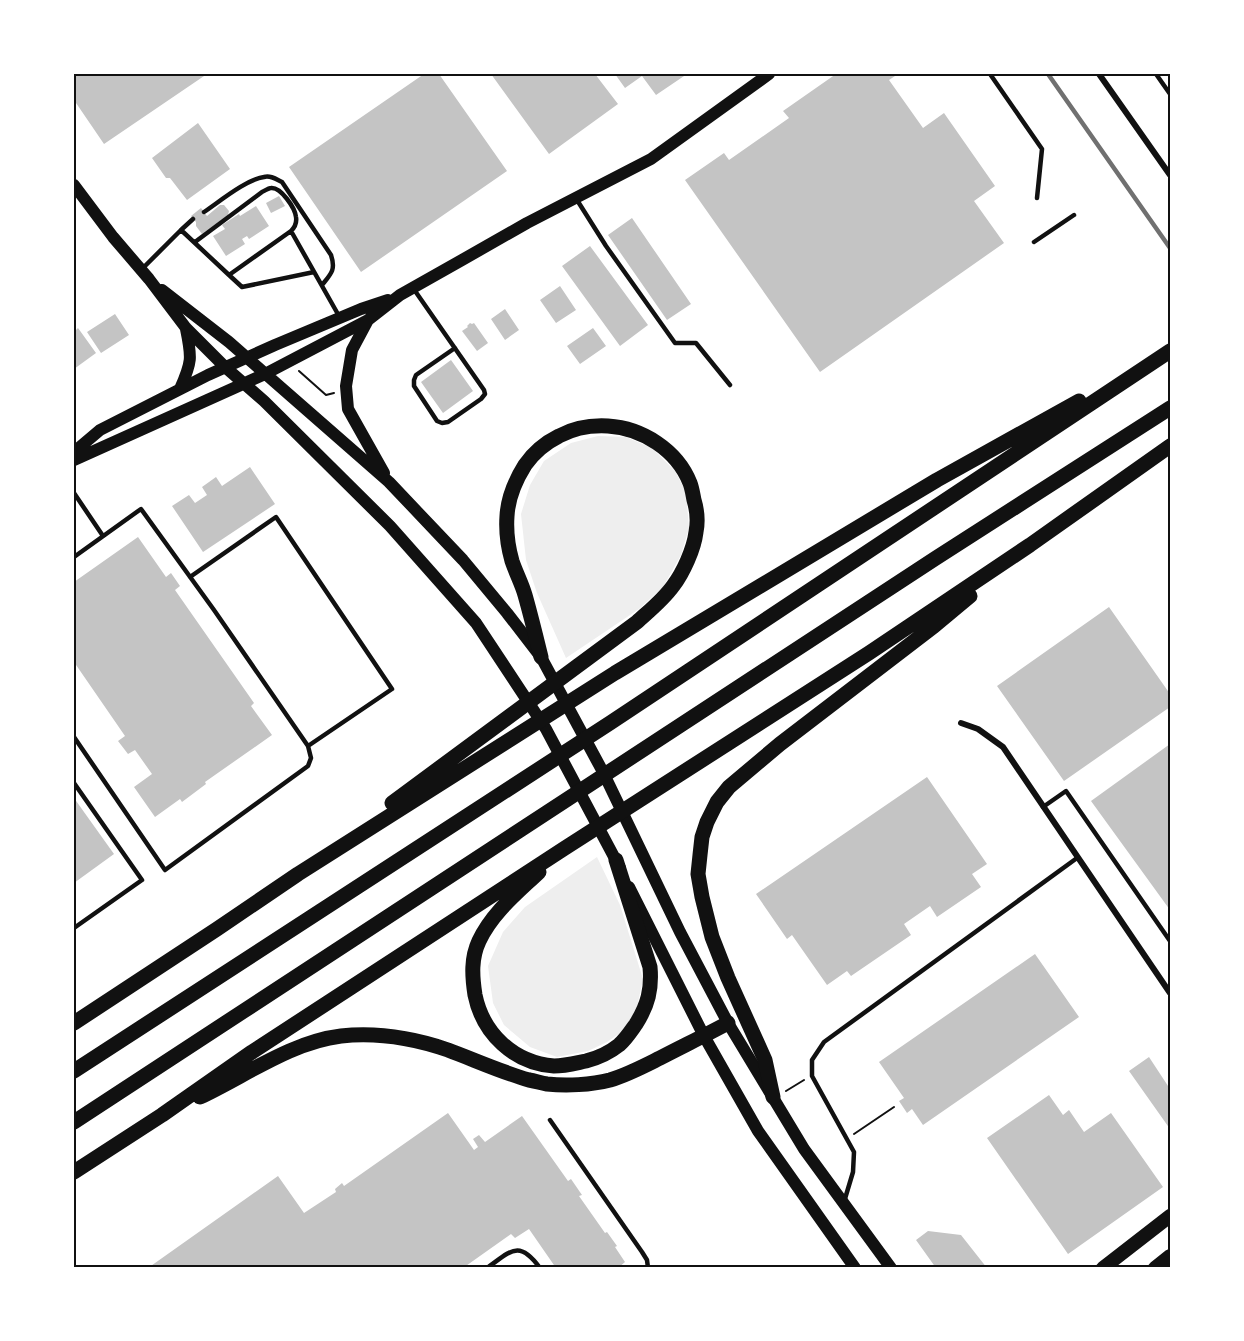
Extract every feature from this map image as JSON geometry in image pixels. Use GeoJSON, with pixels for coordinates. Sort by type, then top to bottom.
{"type":"FeatureCollection","features":[{"type":"Feature","properties":{"kind":"highway"},"geometry":{"type":"LineString","coordinates":[[74,1023],[298,874],[615,673],[937,480],[1170,350]]}},
{"type":"Feature","properties":{"kind":"highway"},"geometry":{"type":"LineString","coordinates":[[74,1071],[610,723],[1170,350]]}},
{"type":"Feature","properties":{"kind":"highway"},"geometry":{"type":"LineString","coordinates":[[74,1122],[936,558],[1170,408]]}},
{"type":"Feature","properties":{"kind":"highway"},"geometry":{"type":"LineString","coordinates":[[298,874],[637,622],[673,586],[689,555],[696,532],[696,509],[690,483],[679,464],[666,450],[639,433],[619,427],[596,425],[569,430],[548,442],[531,456],[510,494],[507,515],[512,560],[525,594],[541,657]]}},
{"type":"Feature","properties":{"kind":"highway"},"geometry":{"type":"LineString","coordinates":[[74,1172],[162,1115],[252,1052],[869,653],[1030,545],[1170,446]]}},
{"type":"Feature","properties":{"kind":"highway"},"geometry":{"type":"LineString","coordinates":[[773,1098],[765,1060],[712,937],[702,897],[698,874],[702,837],[707,822],[717,802],[729,788],[780,744],[933,626],[1030,545]]}},
{"type":"Feature","properties":{"kind":"highway"},"geometry":{"type":"LineString","coordinates":[[565,848],[497,913],[486,927],[473,958],[472,978],[476,1000],[490,1031],[511,1052],[530,1061],[555,1066],[573,1064],[607,1054],[627,1037],[643,1012],[650,995],[650,968],[616,860]]}},
{"type":"Feature","properties":{"kind":"highway"},"geometry":{"type":"LineString","coordinates":[[162,1115],[284,1054],[318,1041],[340,1036],[372,1034],[415,1040],[516,1076],[546,1084],[586,1084],[610,1080],[633,1071],[728,1023]]}},
{"type":"Feature","properties":{"kind":"main road"},"geometry":{"type":"LineString","coordinates":[[74,453],[100,430],[180,389],[247,357],[400,295],[527,223],[651,159],[770,74]]}},
{"type":"Feature","properties":{"kind":"main road"},"geometry":{"type":"LineString","coordinates":[[74,185],[112,237],[186,328],[243,384],[264,401],[390,526],[476,623],[546,729],[616,860],[704,1036],[758,1131],[855,1268]]}},
{"type":"Feature","properties":{"kind":"main road"},"geometry":{"type":"LineString","coordinates":[[145,275],[247,357],[389,482],[463,560],[541,657],[603,772],[680,932],[728,1023],[804,1149],[891,1268]]}},
{"type":"Feature","properties":{"kind":"main road"},"geometry":{"type":"LineString","coordinates":[[74,460],[265,374],[368,320],[400,295]]}},
{"type":"Feature","properties":{"kind":"main road"},"geometry":{"type":"LineString","coordinates":[[368,320],[352,350],[346,386],[348,409],[389,482]]}},
{"type":"Feature","properties":{"kind":"main road"},"geometry":{"type":"LineString","coordinates":[[180,389],[190,368],[191,353],[186,328]]}},
{"type":"Feature","properties":{"kind":"main road"},"geometry":{"type":"LineString","coordinates":[[1103,1268],[1170,1216]]}},
{"type":"Feature","properties":{"kind":"main road"},"geometry":{"type":"LineString","coordinates":[[1155,1268],[1170,1256]]}},
{"type":"Feature","properties":{"kind":"street"},"geometry":{"type":"LineString","coordinates":[[1100,74],[1170,175]]}},
{"type":"Feature","properties":{"kind":"street"},"geometry":{"type":"LineString","coordinates":[[961,723],[978,729],[1003,747],[1170,993]]}},
{"type":"Feature","properties":{"kind":"lane"},"geometry":{"type":"LineString","coordinates":[[990,74],[1042,149],[1038,198]]}},
{"type":"Feature","properties":{"kind":"lane"},"geometry":{"type":"LineString","coordinates":[[1155,74],[1170,94]]}},
{"type":"Feature","properties":{"kind":"lane"},"geometry":{"type":"LineString","coordinates":[[204,212],[249,182],[265,176],[282,182],[331,255],[333,269],[322,285]]}},
{"type":"Feature","properties":{"kind":"lane"},"geometry":{"type":"LineString","coordinates":[[195,243],[262,192],[270,187],[278,189],[293,210],[296,218],[295,225],[291,231],[229,275]]}},
{"type":"Feature","properties":{"kind":"lane"},"geometry":{"type":"LineString","coordinates":[[575,198],[675,343],[696,344],[730,386]]}},
{"type":"Feature","properties":{"kind":"lane"},"geometry":{"type":"LineString","coordinates":[[1034,242],[1074,214]]}},
{"type":"Feature","properties":{"kind":"lane"},"geometry":{"type":"LineString","coordinates":[[145,275],[181,230],[193,219]]}},
{"type":"Feature","properties":{"kind":"lane"},"geometry":{"type":"LineString","coordinates":[[181,230],[242,287],[314,272]]}},
{"type":"Feature","properties":{"kind":"lane"},"geometry":{"type":"LineString","coordinates":[[291,231],[340,318]]}},
{"type":"Feature","properties":{"kind":"lane"},"geometry":{"type":"LineString","coordinates":[[413,288],[455,348],[484,390],[485,394],[448,422],[442,423],[437,421],[414,386],[414,380],[416,375],[455,348]]}},
{"type":"Feature","properties":{"kind":"lane"},"geometry":{"type":"LineString","coordinates":[[74,493],[103,536]]}},
{"type":"Feature","properties":{"kind":"lane"},"geometry":{"type":"LineString","coordinates":[[74,557],[141,509],[308,746],[311,758],[308,766],[165,870],[74,737]]}},
{"type":"Feature","properties":{"kind":"lane"},"geometry":{"type":"LineString","coordinates":[[190,577],[276,517],[392,689],[308,746]]}},
{"type":"Feature","properties":{"kind":"lane"},"geometry":{"type":"LineString","coordinates":[[74,783],[142,880],[74,928]]}},
{"type":"Feature","properties":{"kind":"lane"},"geometry":{"type":"LineString","coordinates":[[1043,807],[1066,791],[1170,941]]}},
{"type":"Feature","properties":{"kind":"lane"},"geometry":{"type":"LineString","coordinates":[[844,1203],[853,1172],[854,1152],[812,1076],[812,1060],[824,1042],[1077,858]]}},
{"type":"Feature","properties":{"kind":"lane"},"geometry":{"type":"LineString","coordinates":[[550,1120],[642,1252],[647,1260],[648,1268]]}},
{"type":"Feature","properties":{"kind":"lane"},"geometry":{"type":"LineString","coordinates":[[487,1268],[519,1249],[526,1252],[540,1268]]}},
{"type":"Feature","properties":{"kind":"path"},"geometry":{"type":"LineString","coordinates":[[299,371],[326,395],[337,393]]}},
{"type":"Feature","properties":{"kind":"path"},"geometry":{"type":"LineString","coordinates":[[299,378],[303,375]]}},
{"type":"Feature","properties":{"kind":"path"},"geometry":{"type":"LineString","coordinates":[[773,1098],[812,1076]]}},
{"type":"Feature","properties":{"kind":"path"},"geometry":{"type":"LineString","coordinates":[[847,1139],[894,1107]]}},
{"type":"Feature","properties":{"kind":"shaded area"},"geometry":{"type":"Polygon","coordinates":[[[598,436],[626,437],[652,448],[675,471],[686,492],[689,528],[681,555],[663,587],[639,609],[566,658],[537,593],[526,560],[521,514],[530,485],[544,461],[571,443],[598,436]]]}},
{"type":"Feature","properties":{"kind":"shaded area"},"geometry":{"type":"Polygon","coordinates":[[[597,857],[620,905],[643,979],[636,1012],[620,1033],[588,1051],[557,1057],[530,1047],[504,1025],[493,1003],[488,966],[503,932],[525,907],[597,857]]]}},
{"type":"Feature","properties":{"kind":"building"},"geometry":{"type":"Polygon","coordinates":[[[74,74],[207,74],[104,144],[74,100],[74,74]]]}},
{"type":"Feature","properties":{"kind":"building"},"geometry":{"type":"Polygon","coordinates":[[[424,74],[439,74],[507,171],[361,272],[289,167],[424,74]]]}},
{"type":"Feature","properties":{"kind":"building"},"geometry":{"type":"Polygon","coordinates":[[[491,74],[595,74],[618,104],[549,154],[491,74]]]}},
{"type":"Feature","properties":{"kind":"building"},"geometry":{"type":"Polygon","coordinates":[[[615,74],[687,74],[656,95],[642,76],[625,88],[615,74]]]}},
{"type":"Feature","properties":{"kind":"building"},"geometry":{"type":"Polygon","coordinates":[[[836,74],[893,74],[895,76],[889,80],[923,128],[944,113],[995,186],[974,201],[1004,243],[820,372],[685,180],[724,153],[729,160],[789,118],[783,111],[836,74]]]}},
{"type":"Feature","properties":{"kind":"building"},"geometry":{"type":"Polygon","coordinates":[[[198,123],[230,169],[187,200],[170,178],[166,178],[152,158],[198,123]]]}},
{"type":"Feature","properties":{"kind":"building"},"geometry":{"type":"Polygon","coordinates":[[[279,196],[285,206],[271,213],[266,203],[279,196]]]}},
{"type":"Feature","properties":{"kind":"building"},"geometry":{"type":"Polygon","coordinates":[[[220,205],[224,205],[229,211],[228,215],[202,234],[191,216],[201,208],[207,216],[220,205]]]}},
{"type":"Feature","properties":{"kind":"building"},"geometry":{"type":"Polygon","coordinates":[[[256,206],[269,226],[249,239],[247,236],[242,239],[245,244],[226,256],[213,236],[225,229],[222,225],[256,206]]]}},
{"type":"Feature","properties":{"kind":"building"},"geometry":{"type":"Polygon","coordinates":[[[632,218],[691,304],[667,320],[608,235],[632,218]]]}},
{"type":"Feature","properties":{"kind":"building"},"geometry":{"type":"Polygon","coordinates":[[[590,246],[648,325],[620,346],[562,266],[590,246]]]}},
{"type":"Feature","properties":{"kind":"building"},"geometry":{"type":"Polygon","coordinates":[[[560,286],[576,310],[556,323],[540,300],[560,286]]]}},
{"type":"Feature","properties":{"kind":"building"},"geometry":{"type":"Polygon","coordinates":[[[505,309],[519,330],[505,340],[491,319],[505,309]]]}},
{"type":"Feature","properties":{"kind":"building"},"geometry":{"type":"Polygon","coordinates":[[[115,314],[129,335],[101,353],[87,332],[115,314]]]}},
{"type":"Feature","properties":{"kind":"building"},"geometry":{"type":"Polygon","coordinates":[[[470,323],[474,323],[488,343],[477,351],[462,331],[470,323]]]}},
{"type":"Feature","properties":{"kind":"building"},"geometry":{"type":"Polygon","coordinates":[[[78,328],[96,353],[74,369],[74,332],[78,328]]]}},
{"type":"Feature","properties":{"kind":"building"},"geometry":{"type":"Polygon","coordinates":[[[593,328],[606,346],[580,364],[567,346],[593,328]]]}},
{"type":"Feature","properties":{"kind":"building"},"geometry":{"type":"Polygon","coordinates":[[[451,360],[473,391],[443,413],[421,382],[451,360]]]}},
{"type":"Feature","properties":{"kind":"building"},"geometry":{"type":"Polygon","coordinates":[[[250,467],[275,504],[203,552],[172,506],[189,495],[195,503],[207,495],[202,487],[216,477],[222,486],[250,467]]]}},
{"type":"Feature","properties":{"kind":"building"},"geometry":{"type":"Polygon","coordinates":[[[138,537],[166,577],[171,573],[180,586],[175,590],[254,703],[251,706],[272,735],[205,782],[206,784],[182,802],[180,799],[155,817],[134,787],[152,774],[135,750],[128,754],[118,741],[125,736],[74,662],[74,582],[138,537]]]}},
{"type":"Feature","properties":{"kind":"building"},"geometry":{"type":"Polygon","coordinates":[[[1109,607],[1170,694],[1170,707],[1064,781],[997,686],[1109,607]]]}},
{"type":"Feature","properties":{"kind":"building"},"geometry":{"type":"Polygon","coordinates":[[[1170,744],[1170,910],[1091,801],[1170,744]]]}},
{"type":"Feature","properties":{"kind":"building"},"geometry":{"type":"Polygon","coordinates":[[[927,777],[987,864],[972,874],[981,887],[937,917],[930,906],[904,924],[911,935],[851,976],[847,971],[827,985],[792,935],[787,939],[756,894],[927,777]]]}},
{"type":"Feature","properties":{"kind":"building"},"geometry":{"type":"Polygon","coordinates":[[[74,798],[114,854],[74,883],[74,798]]]}},
{"type":"Feature","properties":{"kind":"building"},"geometry":{"type":"Polygon","coordinates":[[[1035,954],[1079,1017],[923,1125],[912,1109],[907,1113],[899,1101],[904,1098],[879,1062],[1035,954]]]}},
{"type":"Feature","properties":{"kind":"building"},"geometry":{"type":"Polygon","coordinates":[[[1149,1057],[1170,1089],[1170,1129],[1129,1071],[1149,1057]]]}},
{"type":"Feature","properties":{"kind":"building"},"geometry":{"type":"Polygon","coordinates":[[[1049,1095],[1063,1115],[1069,1110],[1084,1132],[1111,1113],[1163,1187],[1068,1254],[987,1138],[1049,1095]]]}},
{"type":"Feature","properties":{"kind":"building"},"geometry":{"type":"Polygon","coordinates":[[[448,1113],[474,1150],[478,1147],[473,1139],[479,1135],[485,1142],[522,1116],[568,1181],[571,1179],[582,1195],[579,1196],[617,1246],[615,1247],[625,1262],[618,1268],[556,1268],[529,1229],[515,1238],[511,1234],[463,1268],[148,1268],[278,1176],[304,1213],[336,1192],[335,1189],[342,1183],[344,1186],[448,1113]]]}},
{"type":"Feature","properties":{"kind":"building"},"geometry":{"type":"Polygon","coordinates":[[[928,1231],[961,1235],[987,1268],[936,1268],[916,1240],[928,1231]]]}},
{"type":"Feature","properties":{"kind":"railway"},"geometry":{"type":"LineString","coordinates":[[1048,74],[1170,248]]}}]}
